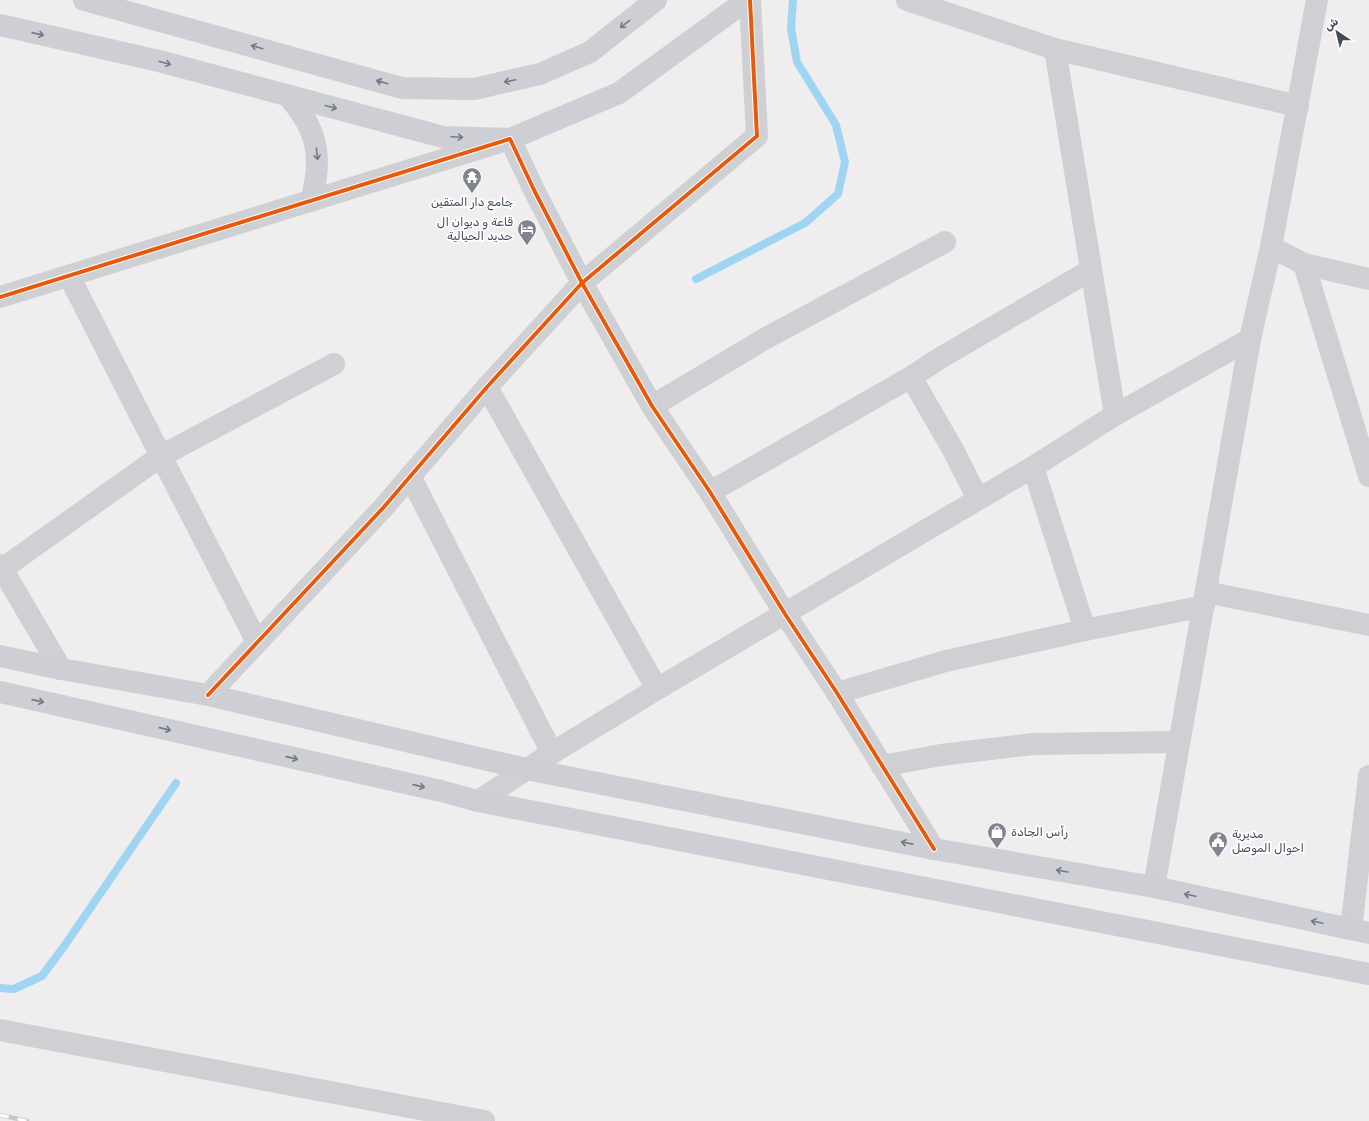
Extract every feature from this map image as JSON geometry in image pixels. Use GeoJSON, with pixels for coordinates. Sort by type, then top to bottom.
{"type":"FeatureCollection","features":[{"type":"Feature","properties":{"kind":"main road"},"geometry":{"type":"LineString","coordinates":[[95,1],[402,88],[474,88],[540,74],[590,52],[656,0]]}},
{"type":"Feature","properties":{"kind":"main road"},"geometry":{"type":"LineString","coordinates":[[0,25],[159,61],[443,136],[510,140],[619,93],[749,0]]}},
{"type":"Feature","properties":{"kind":"main road"},"geometry":{"type":"LineString","coordinates":[[287,95],[304,115],[310,126],[316,145],[318,164],[317,176],[311,201]]}},
{"type":"Feature","properties":{"kind":"main road"},"geometry":{"type":"LineString","coordinates":[[0,656],[61,669],[208,695],[526,769],[934,849],[1154,887],[1360,931]]}},
{"type":"Feature","properties":{"kind":"main road"},"geometry":{"type":"LineString","coordinates":[[0,692],[433,789],[478,801],[1369,974]]}},
{"type":"Feature","properties":{"kind":"street"},"geometry":{"type":"LineString","coordinates":[[208,695],[383,508],[487,387],[582,282],[757,136],[749,0]]}},
{"type":"Feature","properties":{"kind":"street"},"geometry":{"type":"LineString","coordinates":[[907,0],[1055,49],[1298,106]]}},
{"type":"Feature","properties":{"kind":"street"},"geometry":{"type":"LineString","coordinates":[[1154,887],[1250,339],[1271,247],[1318,0]]}},
{"type":"Feature","properties":{"kind":"street"},"geometry":{"type":"LineString","coordinates":[[1055,49],[1115,415]]}},
{"type":"Feature","properties":{"kind":"street"},"geometry":{"type":"LineString","coordinates":[[0,297],[510,140],[534,190],[582,282],[652,406],[710,492],[785,614],[934,849]]}},
{"type":"Feature","properties":{"kind":"street"},"geometry":{"type":"LineString","coordinates":[[652,406],[768,337],[945,242]]}},
{"type":"Feature","properties":{"kind":"street"},"geometry":{"type":"LineString","coordinates":[[1271,247],[1304,264],[1369,279]]}},
{"type":"Feature","properties":{"kind":"street"},"geometry":{"type":"LineString","coordinates":[[1304,264],[1369,476]]}},
{"type":"Feature","properties":{"kind":"street"},"geometry":{"type":"LineString","coordinates":[[710,492],[910,377],[1091,270]]}},
{"type":"Feature","properties":{"kind":"street"},"geometry":{"type":"LineString","coordinates":[[69,276],[258,642]]}},
{"type":"Feature","properties":{"kind":"street"},"geometry":{"type":"LineString","coordinates":[[478,801],[552,752],[657,689],[1033,467],[1115,415],[1250,339]]}},
{"type":"Feature","properties":{"kind":"street"},"geometry":{"type":"LineString","coordinates":[[61,669],[1,567],[161,456],[334,364]]}},
{"type":"Feature","properties":{"kind":"street"},"geometry":{"type":"LineString","coordinates":[[910,377],[952,448],[978,499]]}},
{"type":"Feature","properties":{"kind":"street"},"geometry":{"type":"LineString","coordinates":[[487,387],[657,689]]}},
{"type":"Feature","properties":{"kind":"street"},"geometry":{"type":"LineString","coordinates":[[1033,467],[1085,630]]}},
{"type":"Feature","properties":{"kind":"street"},"geometry":{"type":"LineString","coordinates":[[410,476],[552,752]]}},
{"type":"Feature","properties":{"kind":"street"},"geometry":{"type":"LineString","coordinates":[[837,694],[946,661],[1085,630],[1205,599],[1369,625]]}},
{"type":"Feature","properties":{"kind":"street"},"geometry":{"type":"LineString","coordinates":[[882,766],[941,755],[1033,744],[1179,742]]}},
{"type":"Feature","properties":{"kind":"street"},"geometry":{"type":"LineString","coordinates":[[1360,931],[1369,776]]}},
{"type":"Feature","properties":{"kind":"street"},"geometry":{"type":"LineString","coordinates":[[0,1030],[484,1121]]}},
{"type":"Feature","properties":{"kind":"waterway"},"geometry":{"type":"LineString","coordinates":[[696,279],[805,223],[838,194],[845,162],[836,125],[797,62],[791,28],[793,0]]}},
{"type":"Feature","properties":{"kind":"waterway"},"geometry":{"type":"LineString","coordinates":[[0,988],[14,989],[42,976],[65,945],[176,783]]}},
{"type":"Feature","properties":{"kind":"railway"},"geometry":{"type":"LineString","coordinates":[[0,1115],[27,1121]]}},
{"type":"Feature","properties":{"kind":"cycle path"},"geometry":{"type":"LineString","coordinates":[[208,695],[383,508],[487,387],[582,283],[757,136],[750,0]]}},
{"type":"Feature","properties":{"kind":"cycle path"},"geometry":{"type":"LineString","coordinates":[[0,297],[510,139],[534,190],[582,283],[652,406],[710,492],[785,614],[837,693],[934,849]]}},
{"type":"Feature","properties":{"kind":"place","name":"جامع دار المتقين"},"geometry":{"type":"Point","coordinates":[472,194]}},
{"type":"Feature","properties":{"kind":"place","name":"قاعة و ديوان ال حديد الحيالية"},"geometry":{"type":"Point","coordinates":[527,246]}},
{"type":"Feature","properties":{"kind":"place","name":"رأس الجادة"},"geometry":{"type":"Point","coordinates":[997,849]}},
{"type":"Feature","properties":{"kind":"place","name":"مديرية احوال الموصل"},"geometry":{"type":"Point","coordinates":[1218,858]}}]}
